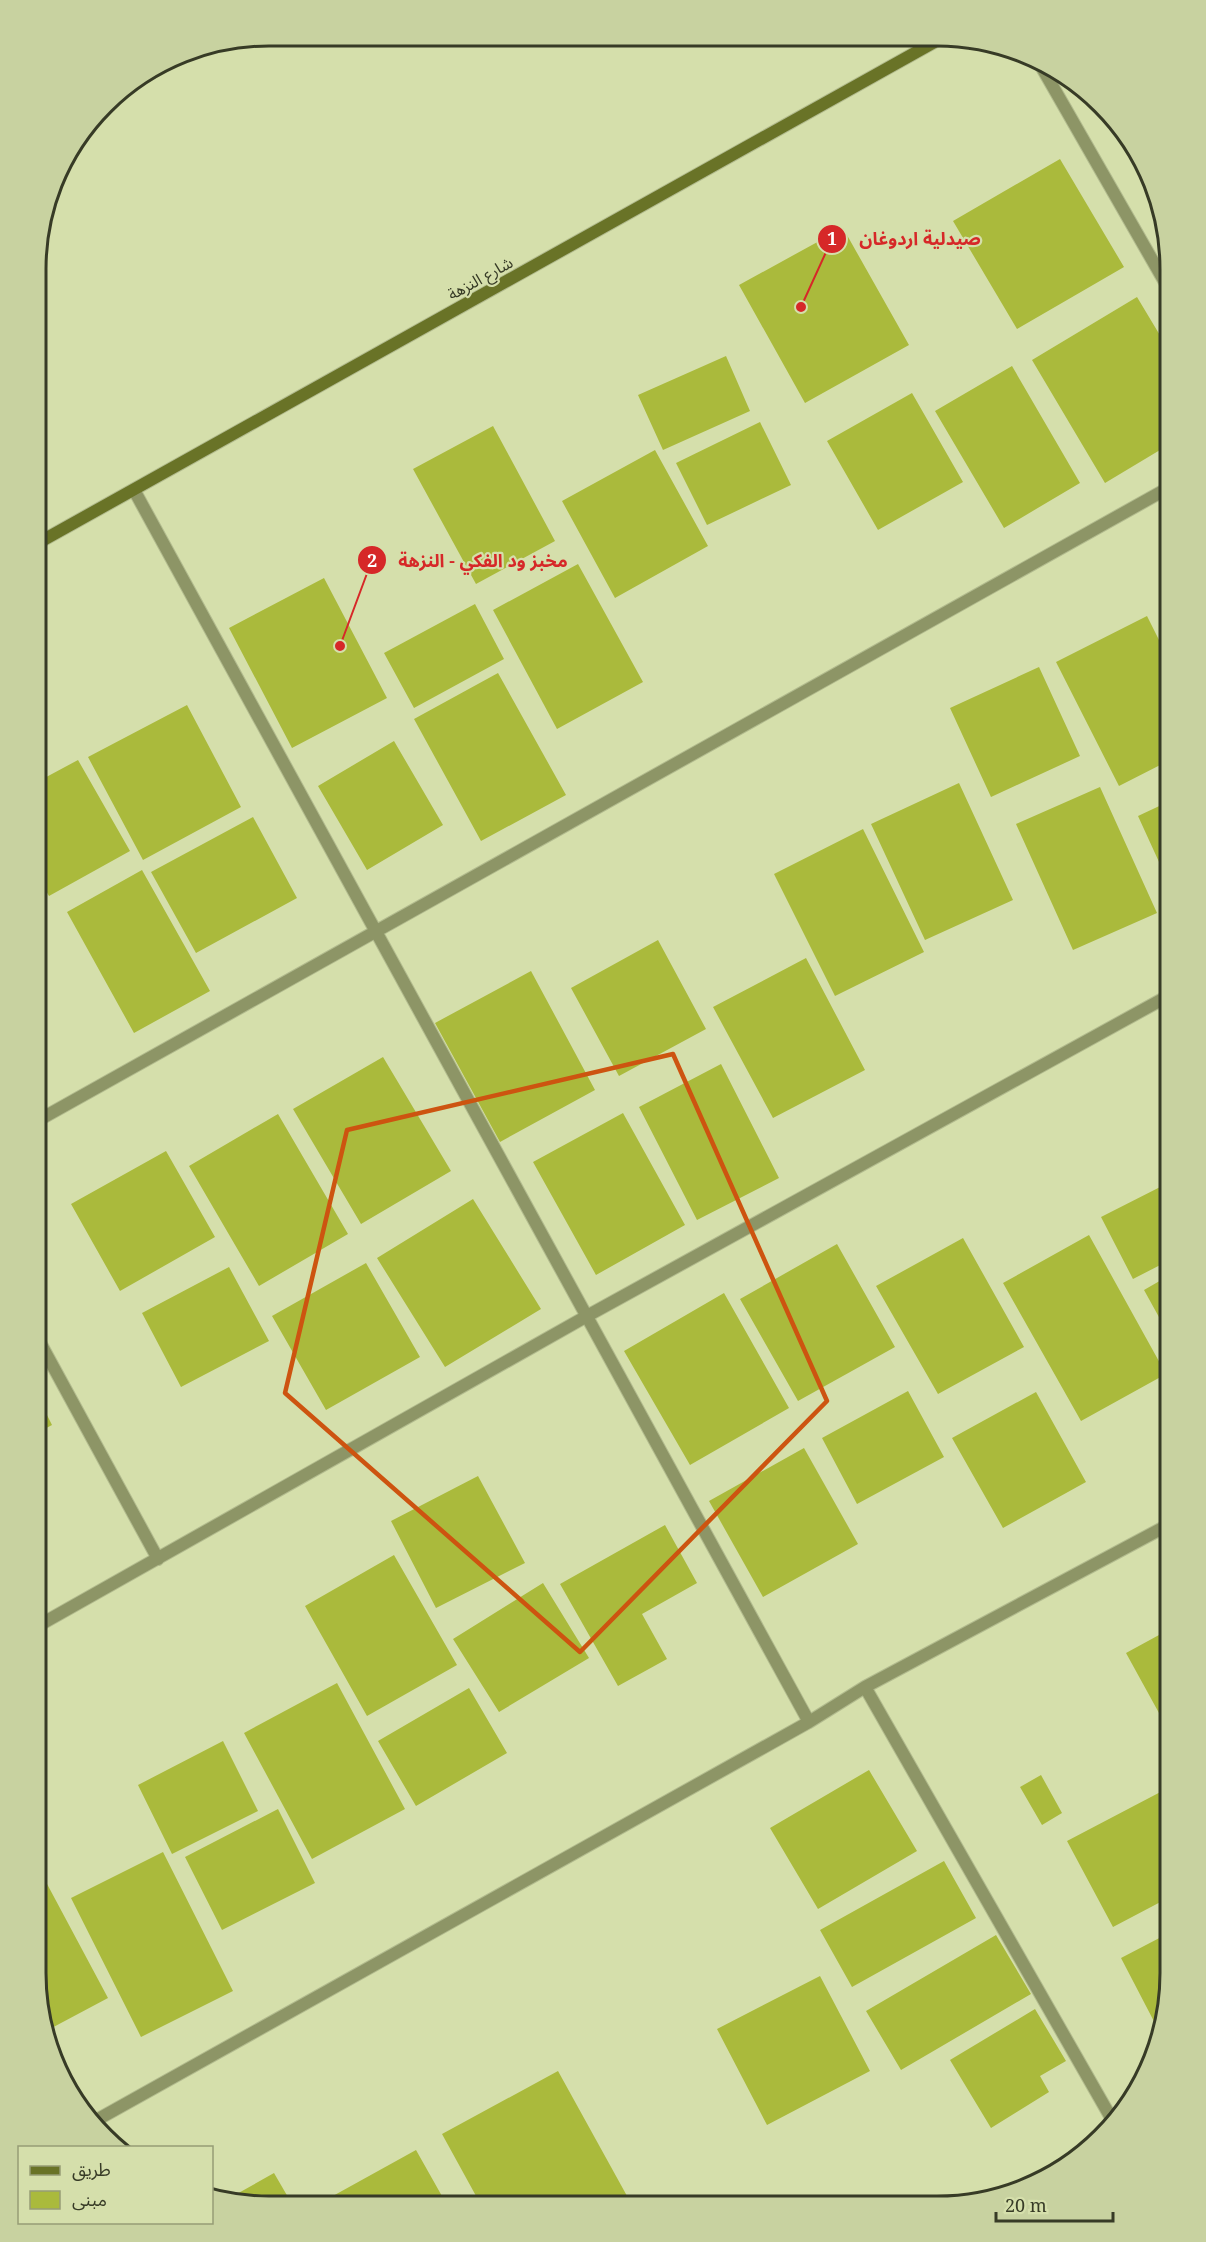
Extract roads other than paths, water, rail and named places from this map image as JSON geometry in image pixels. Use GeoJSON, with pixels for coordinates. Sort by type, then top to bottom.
{"type":"FeatureCollection","features":[{"type":"Feature","properties":{"kind":"street","name":"شارع النزهة"},"geometry":{"type":"LineString","coordinates":[[46,539],[927,46]]}},
{"type":"Feature","properties":{"kind":"street"},"geometry":{"type":"LineString","coordinates":[[1046,75],[1160,274]]}},
{"type":"Feature","properties":{"kind":"street"},"geometry":{"type":"LineString","coordinates":[[134,490],[809,1722]]}},
{"type":"Feature","properties":{"kind":"street"},"geometry":{"type":"LineString","coordinates":[[46,1116],[1160,493]]}},
{"type":"Feature","properties":{"kind":"street"},"geometry":{"type":"LineString","coordinates":[[46,1621],[587,1316],[1160,1001]]}},
{"type":"Feature","properties":{"kind":"street"},"geometry":{"type":"LineString","coordinates":[[46,1354],[158,1559]]}},
{"type":"Feature","properties":{"kind":"street"},"geometry":{"type":"LineString","coordinates":[[100,2118],[809,1722],[866,1687],[1160,1529]]}},
{"type":"Feature","properties":{"kind":"street"},"geometry":{"type":"LineString","coordinates":[[866,1687],[1109,2114]]}},
{"type":"Feature","properties":{"kind":"place","name":"صيدلية اردوغان"},"geometry":{"type":"Point","coordinates":[801,307]}},
{"type":"Feature","properties":{"kind":"place","name":"مخبز ود الفكي - النزهة"},"geometry":{"type":"Point","coordinates":[340,646]}}]}
